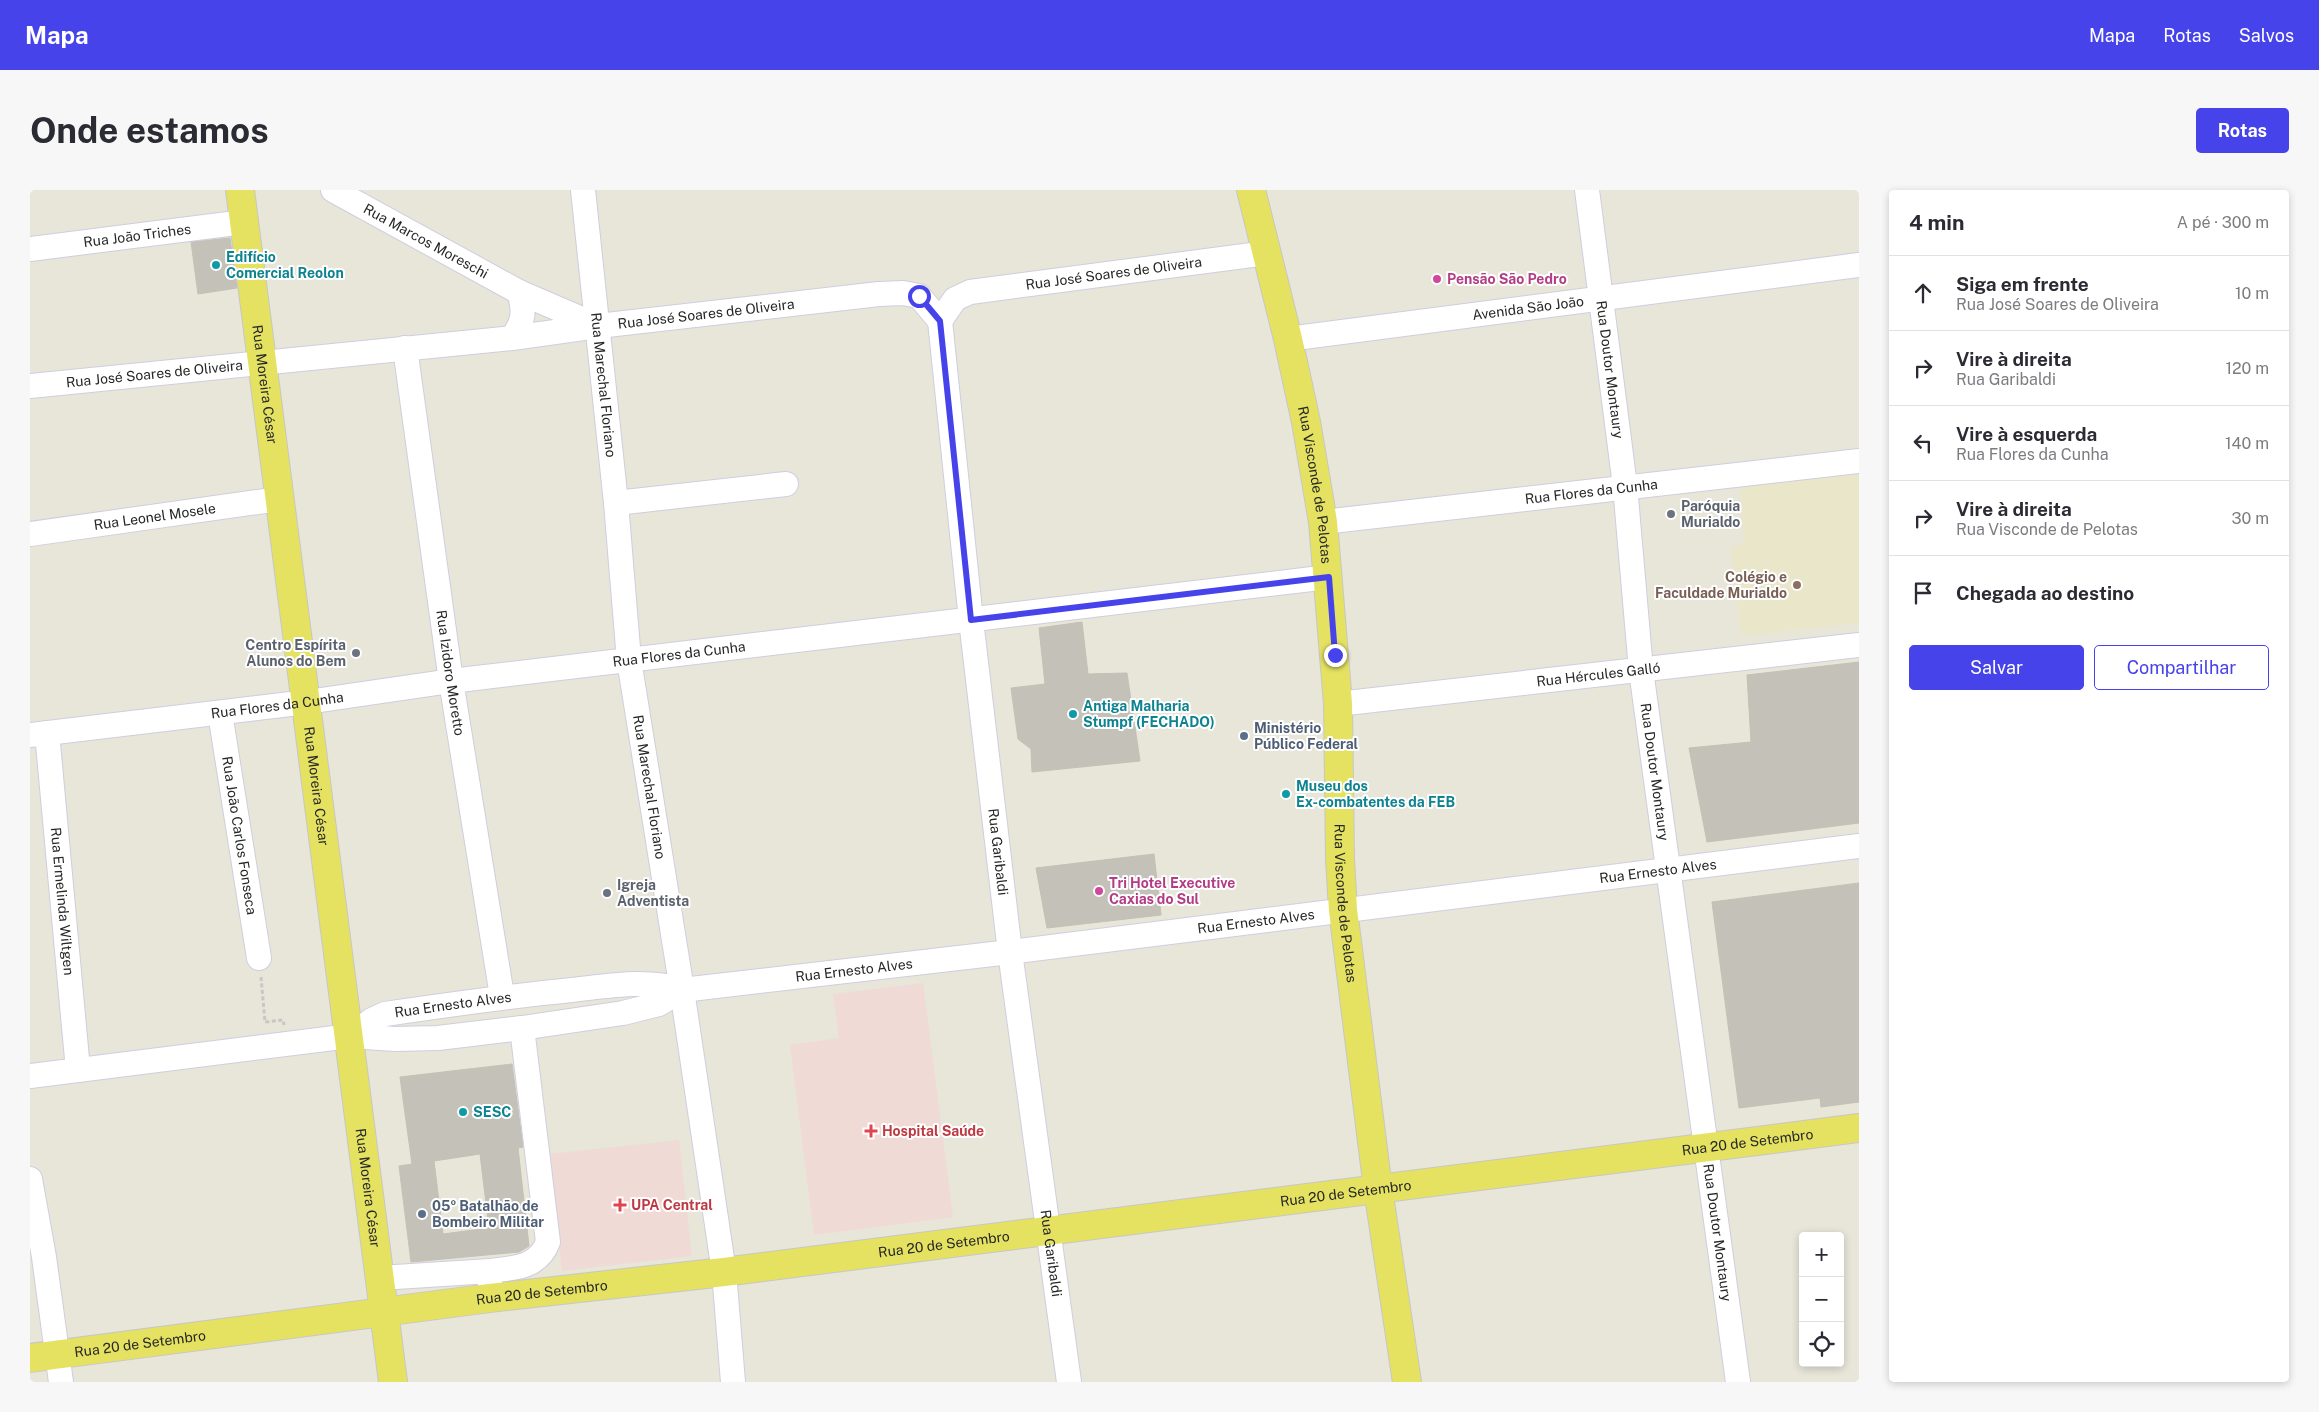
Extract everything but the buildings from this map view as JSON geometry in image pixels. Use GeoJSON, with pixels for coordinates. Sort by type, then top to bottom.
{"type":"FeatureCollection","features":[{"type":"Feature","properties":{"kind":"main road","name":"Rua Visconde de Pelotas"},"geometry":{"type":"LineString","coordinates":[[1251,190],[1288,339],[1306,422],[1323,522],[1338,704],[1340,859],[1343,910],[1378,1189],[1407,1382]]}},
{"type":"Feature","properties":{"kind":"main road","name":"Rua Moreira César"},"geometry":{"type":"LineString","coordinates":[[241,191],[393,1382]]}},
{"type":"Feature","properties":{"kind":"main road","name":"Rua 20 de Setembro"},"geometry":{"type":"LineString","coordinates":[[30,1358],[384,1312],[490,1284],[724,1272],[1048,1229],[1859,1128]]}},
{"type":"Feature","properties":{"kind":"street","name":"Rua Marcos Moreschi"},"geometry":{"type":"LineString","coordinates":[[333,190],[519,292],[598,326]]}},
{"type":"Feature","properties":{"kind":"street","name":"Rua Marechal Floriano"},"geometry":{"type":"LineString","coordinates":[[583,190],[616,503],[629,660],[682,990],[724,1272],[733,1382]]}},
{"type":"Feature","properties":{"kind":"street","name":"Rua Doutor Montaury"},"geometry":{"type":"LineString","coordinates":[[1587,190],[1625,486],[1641,670],[1670,870],[1738,1382]]}},
{"type":"Feature","properties":{"kind":"street","name":"Rua João Triches"},"geometry":{"type":"LineString","coordinates":[[30,249],[244,222]]}},
{"type":"Feature","properties":{"kind":"street","name":"Rua José Soares de Oliveira"},"geometry":{"type":"LineString","coordinates":[[30,386],[262,361],[512,338],[598,326],[903,292],[919,296],[940,321],[955,299],[970,292],[1267,253]]}},
{"type":"Feature","properties":{"kind":"street","name":"Avenida São João"},"geometry":{"type":"LineString","coordinates":[[1288,339],[1859,265]]}},
{"type":"Feature","properties":{"kind":"street"},"geometry":{"type":"LineString","coordinates":[[512,338],[521,326],[524,315],[519,292]]}},
{"type":"Feature","properties":{"kind":"street","name":"Rua Garibaldi"},"geometry":{"type":"LineString","coordinates":[[940,321],[971,620],[1010,952],[1069,1382]]}},
{"type":"Feature","properties":{"kind":"street","name":"Rua Izidoro Moretto"},"geometry":{"type":"LineString","coordinates":[[405,348],[451,681],[502,996]]}},
{"type":"Feature","properties":{"kind":"street","name":"Rua Flores da Cunha"},"geometry":{"type":"LineString","coordinates":[[1323,522],[1625,486],[1859,461]]}},
{"type":"Feature","properties":{"kind":"street"},"geometry":{"type":"LineString","coordinates":[[616,503],[786,484]]}},
{"type":"Feature","properties":{"kind":"street","name":"Rua Leonel Mosele"},"geometry":{"type":"LineString","coordinates":[[30,534],[279,499]]}},
{"type":"Feature","properties":{"kind":"street","name":"Rua Flores da Cunha"},"geometry":{"type":"LineString","coordinates":[[38,734],[307,702],[451,681],[1329,577]]}},
{"type":"Feature","properties":{"kind":"street","name":"Rua Hércules Galló"},"geometry":{"type":"LineString","coordinates":[[1338,704],[1859,645]]}},
{"type":"Feature","properties":{"kind":"street","name":"Rua João Carlos Fonseca"},"geometry":{"type":"LineString","coordinates":[[220,713],[259,958]]}},
{"type":"Feature","properties":{"kind":"street","name":"Rua Ermelinda Wiltgen"},"geometry":{"type":"LineString","coordinates":[[38,734],[78,1070]]}},
{"type":"Feature","properties":{"kind":"street","name":"Rua Ernesto Alves"},"geometry":{"type":"LineString","coordinates":[[350,1036],[372,1020],[385,1014],[502,996],[637,983],[666,985],[682,990],[1010,952],[1859,846]]}},
{"type":"Feature","properties":{"kind":"street","name":"Rua Ernesto Alves"},"geometry":{"type":"LineString","coordinates":[[30,1076],[350,1036],[395,1039],[438,1038],[522,1028],[623,1012],[659,1004],[682,990]]}},
{"type":"Feature","properties":{"kind":"street"},"geometry":{"type":"LineString","coordinates":[[380,1278],[490,1284],[534,1262],[543,1254],[548,1242],[522,1028]]}},
{"type":"Feature","properties":{"kind":"street"},"geometry":{"type":"LineString","coordinates":[[30,1179],[37,1253],[57,1354],[60,1382]]}},
{"type":"Feature","properties":{"kind":"path"},"geometry":{"type":"LineString","coordinates":[[259,958],[265,1022],[283,1020],[286,1043]]}},
{"type":"Feature","properties":{"kind":"shaded area","name":"Colégio e Faculdade Murialdo"},"geometry":{"type":"Polygon","coordinates":[[[1859,474],[1859,623],[1741,636],[1731,547],[1744,544],[1741,487],[1859,474]]]}},
{"type":"Feature","properties":{"kind":"shaded area","name":"Hospital Saúde"},"geometry":{"type":"Polygon","coordinates":[[[923,983],[953,1217],[814,1235],[790,1045],[839,1038],[833,994],[923,983]]]}},
{"type":"Feature","properties":{"kind":"shaded area","name":"UPA Central"},"geometry":{"type":"Polygon","coordinates":[[[679,1140],[692,1256],[562,1271],[549,1154],[679,1140]]]}},
{"type":"Feature","properties":{"kind":"place","name":"Edifício Comercial Reolon"},"geometry":{"type":"Point","coordinates":[216,265]}},
{"type":"Feature","properties":{"kind":"place","name":"Pensão São Pedro"},"geometry":{"type":"Point","coordinates":[1437,279]}},
{"type":"Feature","properties":{"kind":"place","name":"Paróquia Murialdo"},"geometry":{"type":"Point","coordinates":[1671,514]}},
{"type":"Feature","properties":{"kind":"place","name":"Colégio e Faculdade Murialdo"},"geometry":{"type":"Point","coordinates":[1797,585]}},
{"type":"Feature","properties":{"kind":"place","name":"Centro Espírita Alunos do Bem"},"geometry":{"type":"Point","coordinates":[356,653]}},
{"type":"Feature","properties":{"kind":"place","name":"Antiga Malharia Stumpf (FECHADO)"},"geometry":{"type":"Point","coordinates":[1073,714]}},
{"type":"Feature","properties":{"kind":"place","name":"Ministério Público Federal"},"geometry":{"type":"Point","coordinates":[1244,736]}},
{"type":"Feature","properties":{"kind":"place","name":"Museu dos Ex-combatentes da FEB"},"geometry":{"type":"Point","coordinates":[1286,794]}},
{"type":"Feature","properties":{"kind":"place","name":"Tri Hotel Executive Caxias do Sul"},"geometry":{"type":"Point","coordinates":[1099,891]}},
{"type":"Feature","properties":{"kind":"place","name":"Igreja Adventista"},"geometry":{"type":"Point","coordinates":[607,893]}},
{"type":"Feature","properties":{"kind":"place","name":"SESC"},"geometry":{"type":"Point","coordinates":[463,1112]}},
{"type":"Feature","properties":{"kind":"place","name":"Hospital Saúde"},"geometry":{"type":"Point","coordinates":[871,1131]}},
{"type":"Feature","properties":{"kind":"place","name":"UPA Central"},"geometry":{"type":"Point","coordinates":[620,1205]}},
{"type":"Feature","properties":{"kind":"place","name":"05º Batalhão de Bombeiro Militar"},"geometry":{"type":"Point","coordinates":[422,1214]}},
{"type":"Feature","properties":{"kind":"route"},"geometry":{"type":"LineString","coordinates":[[919,296],[940,321],[971,620],[1329,577],[1335,655]]}}]}
